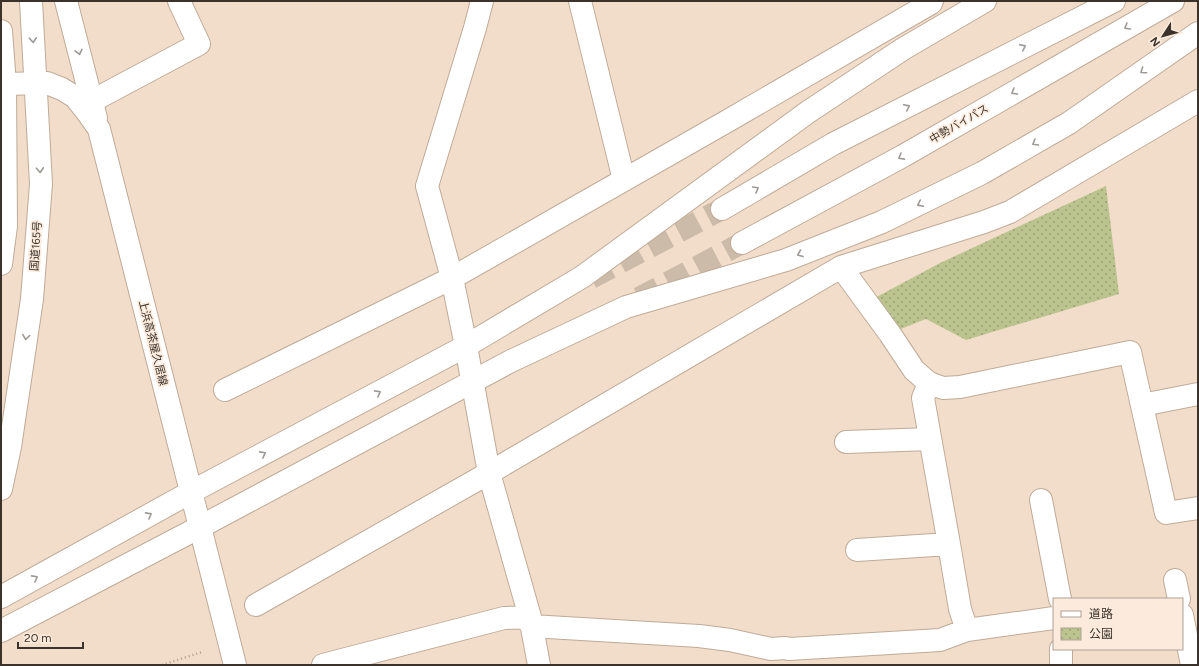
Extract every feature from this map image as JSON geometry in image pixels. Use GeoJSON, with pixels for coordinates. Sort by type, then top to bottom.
{"type":"FeatureCollection","features":[{"type":"Feature","properties":{"kind":"main road","name":"国道165号"},"geometry":{"type":"LineString","coordinates":[[1,490],[10,447],[32,299],[41,184],[31,1]]}},
{"type":"Feature","properties":{"kind":"main road"},"geometry":{"type":"LineString","coordinates":[[66,1],[99,129]]}},
{"type":"Feature","properties":{"kind":"main road"},"geometry":{"type":"LineString","coordinates":[[92,101],[199,44],[179,1]]}},
{"type":"Feature","properties":{"kind":"main road"},"geometry":{"type":"LineString","coordinates":[[482,1],[427,186],[452,278],[490,473],[530,622],[539,665]]}},
{"type":"Feature","properties":{"kind":"main road"},"geometry":{"type":"LineString","coordinates":[[580,1],[624,180]]}},
{"type":"Feature","properties":{"kind":"main road"},"geometry":{"type":"LineString","coordinates":[[225,390],[452,278],[759,103],[932,1]]}},
{"type":"Feature","properties":{"kind":"main road"},"geometry":{"type":"LineString","coordinates":[[1,597],[191,492],[466,346],[582,277],[808,112],[903,48],[985,1]]}},
{"type":"Feature","properties":{"kind":"main road"},"geometry":{"type":"LineString","coordinates":[[722,209],[833,144],[1114,1]]}},
{"type":"Feature","properties":{"kind":"main road","name":"中勢バイパス"},"geometry":{"type":"LineString","coordinates":[[742,243],[903,156],[1173,1]]}},
{"type":"Feature","properties":{"kind":"main road"},"geometry":{"type":"LineString","coordinates":[[1,31],[6,226],[1,264]]}},
{"type":"Feature","properties":{"kind":"main road"},"geometry":{"type":"LineString","coordinates":[[1,631],[512,361],[626,307],[786,260],[882,222],[982,174],[1069,124],[1198,33]]}},
{"type":"Feature","properties":{"kind":"main road","name":"上浜高茶屋久居線"},"geometry":{"type":"LineString","coordinates":[[3,85],[47,83],[62,89],[75,97],[88,112],[99,129],[236,665]]}},
{"type":"Feature","properties":{"kind":"main road"},"geometry":{"type":"LineString","coordinates":[[256,605],[490,473],[841,267],[984,222],[1010,212],[1198,101]]}},
{"type":"Feature","properties":{"kind":"main road"},"geometry":{"type":"LineString","coordinates":[[841,267],[890,334],[914,370],[929,383],[944,388],[960,387],[1130,352],[1166,513],[1198,508]]}},
{"type":"Feature","properties":{"kind":"main road"},"geometry":{"type":"LineString","coordinates":[[929,383],[923,398],[960,609],[967,630]]}},
{"type":"Feature","properties":{"kind":"main road"},"geometry":{"type":"LineString","coordinates":[[1142,405],[1198,394]]}},
{"type":"Feature","properties":{"kind":"main road"},"geometry":{"type":"LineString","coordinates":[[846,442],[930,439]]}},
{"type":"Feature","properties":{"kind":"main road"},"geometry":{"type":"LineString","coordinates":[[1041,500],[1060,598]]}},
{"type":"Feature","properties":{"kind":"main road"},"geometry":{"type":"LineString","coordinates":[[857,550],[949,544]]}},
{"type":"Feature","properties":{"kind":"main road"},"geometry":{"type":"LineString","coordinates":[[323,665],[504,618],[530,622],[699,636],[730,640],[771,649],[940,640],[967,630],[1053,618]]}},
{"type":"Feature","properties":{"kind":"main road"},"geometry":{"type":"LineString","coordinates":[[1183,620],[1192,665]]}},
{"type":"Feature","properties":{"kind":"main road"},"geometry":{"type":"LineString","coordinates":[[1061,650],[1061,665]]}},
{"type":"Feature","properties":{"kind":"path"},"geometry":{"type":"LineString","coordinates":[[162,665],[202,652]]}},
{"type":"Feature","properties":{"kind":"green space"},"geometry":{"type":"Polygon","coordinates":[[[1106,186],[1119,294],[966,340],[926,319],[898,330],[871,300],[940,263],[1106,186]]]}},
{"type":"Feature","properties":{"kind":"tunnel"},"geometry":{"type":"LineString","coordinates":[[591,278],[722,209]]}},
{"type":"Feature","properties":{"kind":"tunnel"},"geometry":{"type":"LineString","coordinates":[[639,298],[742,243]]}}]}
